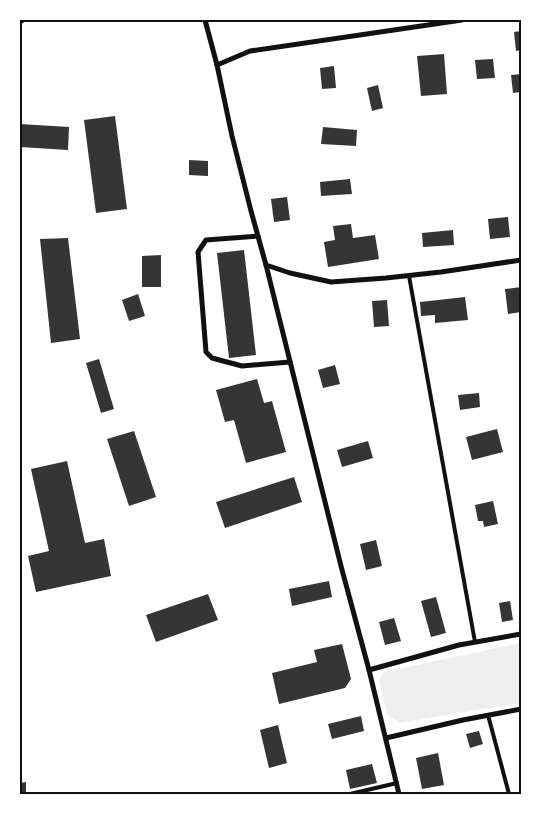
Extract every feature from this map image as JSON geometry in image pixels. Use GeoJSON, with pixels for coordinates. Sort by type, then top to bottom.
{"type":"FeatureCollection","features":[{"type":"Feature","properties":{"kind":"street"},"geometry":{"type":"LineString","coordinates":[[205,20],[232,136],[399,794]]}},
{"type":"Feature","properties":{"kind":"street"},"geometry":{"type":"LineString","coordinates":[[217,65],[250,51],[462,20]]}},
{"type":"Feature","properties":{"kind":"street"},"geometry":{"type":"LineString","coordinates":[[258,236],[206,240],[198,252],[206,352],[212,358],[242,366],[290,362]]}},
{"type":"Feature","properties":{"kind":"street"},"geometry":{"type":"LineString","coordinates":[[266,265],[290,273],[331,282],[409,276],[521,260]]}},
{"type":"Feature","properties":{"kind":"street"},"geometry":{"type":"LineString","coordinates":[[369,670],[459,645],[521,634]]}},
{"type":"Feature","properties":{"kind":"street"},"geometry":{"type":"LineString","coordinates":[[386,738],[521,709]]}},
{"type":"Feature","properties":{"kind":"lane"},"geometry":{"type":"LineString","coordinates":[[409,276],[475,642]]}},
{"type":"Feature","properties":{"kind":"lane"},"geometry":{"type":"LineString","coordinates":[[488,715],[509,794]]}},
{"type":"Feature","properties":{"kind":"lane"},"geometry":{"type":"LineString","coordinates":[[350,794],[397,783]]}},
{"type":"Feature","properties":{"kind":"shaded area"},"geometry":{"type":"Polygon","coordinates":[[[521,643],[521,703],[400,723],[387,714],[379,680],[384,672],[521,643]]]}},
{"type":"Feature","properties":{"kind":"building"},"geometry":{"type":"Polygon","coordinates":[[[521,31],[521,50],[516,51],[514,32],[521,31]]]}},
{"type":"Feature","properties":{"kind":"building"},"geometry":{"type":"Polygon","coordinates":[[[444,54],[447,94],[421,96],[417,56],[444,54]]]}},
{"type":"Feature","properties":{"kind":"building"},"geometry":{"type":"Polygon","coordinates":[[[493,59],[495,78],[477,79],[475,60],[493,59]]]}},
{"type":"Feature","properties":{"kind":"building"},"geometry":{"type":"Polygon","coordinates":[[[334,66],[336,88],[322,89],[320,68],[334,66]]]}},
{"type":"Feature","properties":{"kind":"building"},"geometry":{"type":"Polygon","coordinates":[[[521,74],[521,92],[513,93],[511,75],[521,74]]]}},
{"type":"Feature","properties":{"kind":"building"},"geometry":{"type":"Polygon","coordinates":[[[378,85],[383,108],[372,111],[367,88],[378,85]]]}},
{"type":"Feature","properties":{"kind":"building"},"geometry":{"type":"Polygon","coordinates":[[[115,116],[127,209],[96,213],[84,120],[115,116]]]}},
{"type":"Feature","properties":{"kind":"building"},"geometry":{"type":"Polygon","coordinates":[[[20,124],[69,127],[68,150],[20,147],[20,124]]]}},
{"type":"Feature","properties":{"kind":"building"},"geometry":{"type":"Polygon","coordinates":[[[323,127],[357,130],[356,146],[321,144],[323,127]]]}},
{"type":"Feature","properties":{"kind":"building"},"geometry":{"type":"Polygon","coordinates":[[[189,160],[208,161],[208,176],[189,175],[189,160]]]}},
{"type":"Feature","properties":{"kind":"building"},"geometry":{"type":"Polygon","coordinates":[[[350,179],[352,194],[321,196],[320,182],[350,179]]]}},
{"type":"Feature","properties":{"kind":"building"},"geometry":{"type":"Polygon","coordinates":[[[287,197],[290,220],[274,222],[271,199],[287,197]]]}},
{"type":"Feature","properties":{"kind":"building"},"geometry":{"type":"Polygon","coordinates":[[[508,217],[510,237],[490,239],[488,219],[508,217]]]}},
{"type":"Feature","properties":{"kind":"building"},"geometry":{"type":"Polygon","coordinates":[[[351,224],[353,238],[375,235],[379,259],[328,267],[324,242],[335,240],[333,226],[351,224]]]}},
{"type":"Feature","properties":{"kind":"building"},"geometry":{"type":"Polygon","coordinates":[[[453,230],[454,245],[423,247],[422,233],[453,230]]]}},
{"type":"Feature","properties":{"kind":"building"},"geometry":{"type":"Polygon","coordinates":[[[68,238],[80,339],[51,343],[40,239],[68,238]]]}},
{"type":"Feature","properties":{"kind":"building"},"geometry":{"type":"Polygon","coordinates":[[[244,250],[256,355],[229,358],[217,253],[244,250]]]}},
{"type":"Feature","properties":{"kind":"building"},"geometry":{"type":"Polygon","coordinates":[[[161,255],[161,287],[142,287],[142,256],[161,255]]]}},
{"type":"Feature","properties":{"kind":"building"},"geometry":{"type":"Polygon","coordinates":[[[521,287],[521,312],[508,314],[505,289],[521,287]]]}},
{"type":"Feature","properties":{"kind":"building"},"geometry":{"type":"Polygon","coordinates":[[[138,294],[145,316],[129,321],[122,300],[138,294]]]}},
{"type":"Feature","properties":{"kind":"building"},"geometry":{"type":"Polygon","coordinates":[[[465,297],[468,320],[435,323],[435,315],[421,316],[420,302],[465,297]]]}},
{"type":"Feature","properties":{"kind":"building"},"geometry":{"type":"Polygon","coordinates":[[[387,300],[389,326],[374,327],[372,301],[387,300]]]}},
{"type":"Feature","properties":{"kind":"building"},"geometry":{"type":"Polygon","coordinates":[[[99,359],[114,409],[101,413],[86,363],[99,359]]]}},
{"type":"Feature","properties":{"kind":"building"},"geometry":{"type":"Polygon","coordinates":[[[335,365],[340,384],[323,388],[318,370],[335,365]]]}},
{"type":"Feature","properties":{"kind":"building"},"geometry":{"type":"Polygon","coordinates":[[[257,379],[264,403],[272,401],[286,452],[246,463],[234,420],[225,422],[216,390],[257,379]]]}},
{"type":"Feature","properties":{"kind":"building"},"geometry":{"type":"Polygon","coordinates":[[[479,393],[480,407],[460,410],[458,395],[479,393]]]}},
{"type":"Feature","properties":{"kind":"building"},"geometry":{"type":"Polygon","coordinates":[[[497,429],[503,452],[472,460],[466,437],[497,429]]]}},
{"type":"Feature","properties":{"kind":"building"},"geometry":{"type":"Polygon","coordinates":[[[134,431],[156,497],[129,506],[107,439],[134,431]]]}},
{"type":"Feature","properties":{"kind":"building"},"geometry":{"type":"Polygon","coordinates":[[[368,441],[373,458],[342,467],[337,450],[368,441]]]}},
{"type":"Feature","properties":{"kind":"building"},"geometry":{"type":"Polygon","coordinates":[[[67,461],[85,543],[104,539],[111,576],[36,592],[28,556],[49,551],[31,469],[67,461]]]}},
{"type":"Feature","properties":{"kind":"building"},"geometry":{"type":"Polygon","coordinates":[[[294,477],[302,502],[225,528],[216,502],[294,477]]]}},
{"type":"Feature","properties":{"kind":"building"},"geometry":{"type":"Polygon","coordinates":[[[493,501],[498,524],[484,527],[483,521],[478,521],[475,505],[493,501]]]}},
{"type":"Feature","properties":{"kind":"building"},"geometry":{"type":"Polygon","coordinates":[[[376,540],[382,566],[366,570],[360,544],[376,540]]]}},
{"type":"Feature","properties":{"kind":"building"},"geometry":{"type":"Polygon","coordinates":[[[329,581],[332,597],[292,606],[289,589],[329,581]]]}},
{"type":"Feature","properties":{"kind":"building"},"geometry":{"type":"Polygon","coordinates":[[[208,594],[218,620],[156,642],[146,615],[208,594]]]}},
{"type":"Feature","properties":{"kind":"building"},"geometry":{"type":"Polygon","coordinates":[[[436,597],[446,633],[431,637],[421,601],[436,597]]]}},
{"type":"Feature","properties":{"kind":"building"},"geometry":{"type":"Polygon","coordinates":[[[510,601],[513,620],[502,622],[499,603],[510,601]]]}},
{"type":"Feature","properties":{"kind":"building"},"geometry":{"type":"Polygon","coordinates":[[[394,618],[401,641],[385,645],[379,622],[394,618]]]}},
{"type":"Feature","properties":{"kind":"building"},"geometry":{"type":"Polygon","coordinates":[[[342,644],[351,679],[345,688],[279,704],[272,673],[317,662],[314,650],[342,644]]]}},
{"type":"Feature","properties":{"kind":"building"},"geometry":{"type":"Polygon","coordinates":[[[361,716],[364,731],[332,739],[328,724],[361,716]]]}},
{"type":"Feature","properties":{"kind":"building"},"geometry":{"type":"Polygon","coordinates":[[[278,725],[287,763],[269,768],[260,730],[278,725]]]}},
{"type":"Feature","properties":{"kind":"building"},"geometry":{"type":"Polygon","coordinates":[[[479,731],[483,744],[470,748],[466,734],[479,731]]]}},
{"type":"Feature","properties":{"kind":"building"},"geometry":{"type":"Polygon","coordinates":[[[438,753],[444,785],[422,789],[416,758],[438,753]]]}},
{"type":"Feature","properties":{"kind":"building"},"geometry":{"type":"Polygon","coordinates":[[[372,764],[377,783],[350,789],[346,770],[372,764]]]}},
{"type":"Feature","properties":{"kind":"building"},"geometry":{"type":"Polygon","coordinates":[[[26,782],[26,794],[20,794],[20,783],[26,782]]]}}]}
